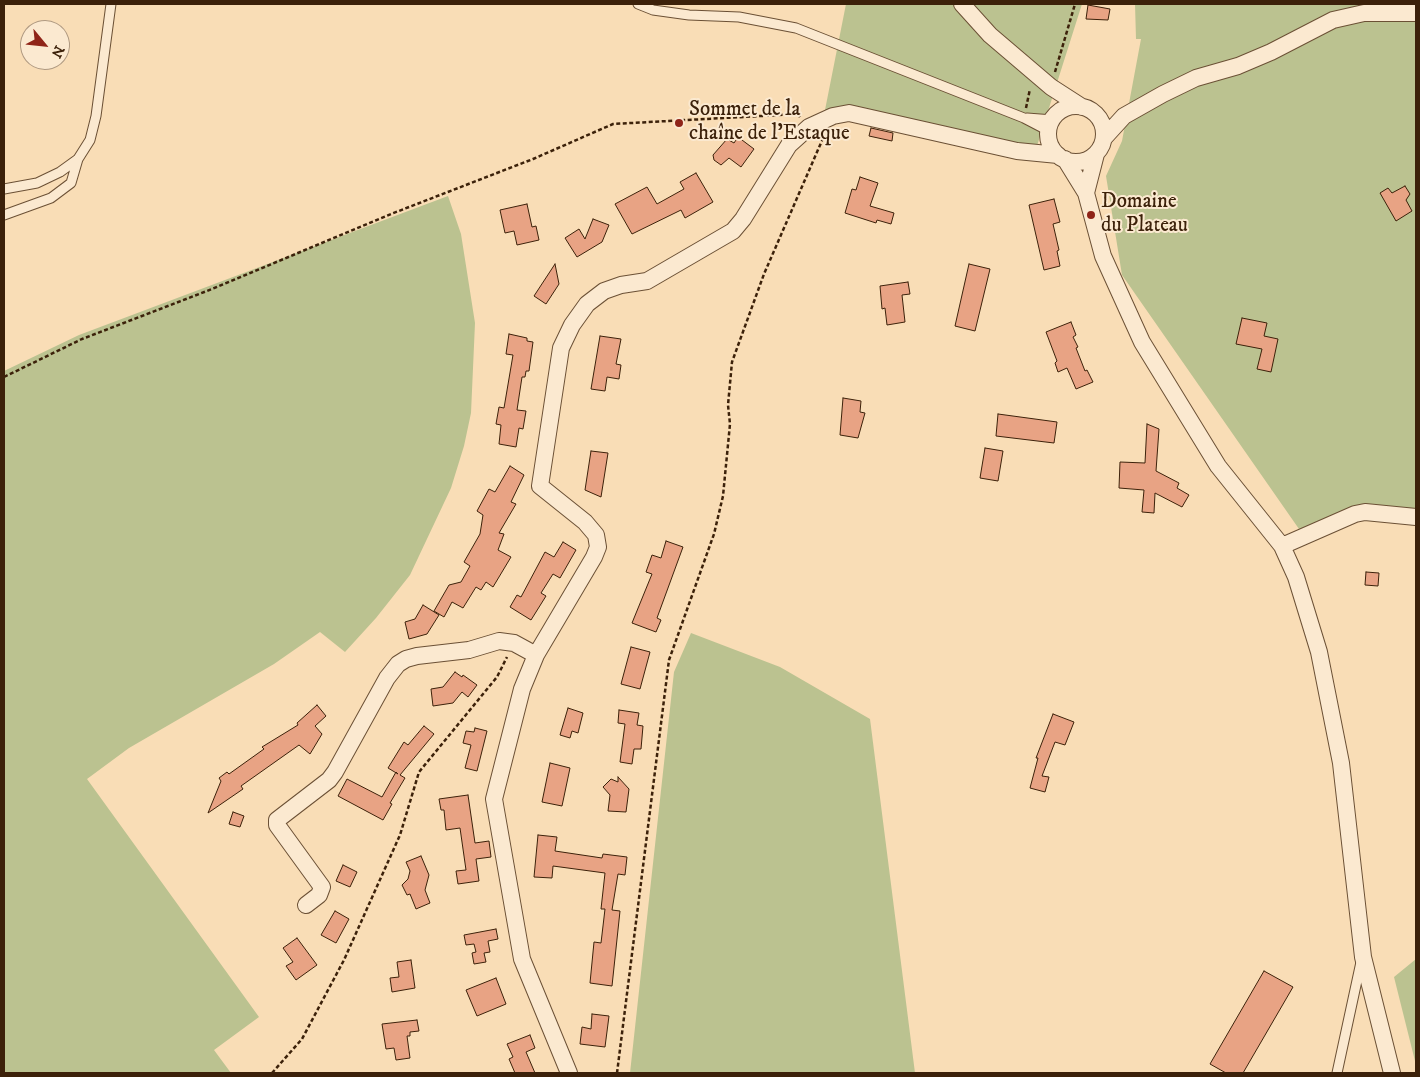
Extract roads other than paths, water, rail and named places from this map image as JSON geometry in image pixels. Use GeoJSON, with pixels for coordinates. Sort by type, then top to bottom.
{"type":"FeatureCollection","features":[{"type":"Feature","properties":{"kind":"street"},"geometry":{"type":"LineString","coordinates":[[962,4],[990,35],[1051,87],[1096,114],[1101,120],[1104,138]]}},
{"type":"Feature","properties":{"kind":"street"},"geometry":{"type":"LineString","coordinates":[[1101,120],[1124,116],[1188,82],[1238,66],[1333,20],[1364,13],[1416,13]]}},
{"type":"Feature","properties":{"kind":"street"},"geometry":{"type":"LineString","coordinates":[[1051,87],[1052,125],[1050,144],[1062,157],[1086,193],[1104,256],[1142,342],[1218,466],[1282,546],[1296,577],[1319,652],[1341,763],[1363,957],[1392,1073]]}},
{"type":"Feature","properties":{"kind":"street"},"geometry":{"type":"LineString","coordinates":[[1030,154],[1041,146],[1052,125],[1074,106],[1082,106]]}},
{"type":"Feature","properties":{"kind":"street"},"geometry":{"type":"LineString","coordinates":[[570,1073],[522,959],[494,799],[522,689],[536,655],[594,557],[598,547],[596,535],[585,522],[540,486],[561,348],[572,325],[587,304],[604,291],[621,285],[647,281],[733,230],[743,218],[789,145],[810,127],[833,116],[849,114],[1030,154],[1062,157],[1081,162],[1096,154]]}},
{"type":"Feature","properties":{"kind":"street"},"geometry":{"type":"LineString","coordinates":[[1086,193],[1096,154],[1104,138],[1124,116]]}},
{"type":"Feature","properties":{"kind":"street"},"geometry":{"type":"LineString","coordinates":[[1282,546],[1355,514],[1365,512],[1416,517]]}},
{"type":"Feature","properties":{"kind":"street"},"geometry":{"type":"LineString","coordinates":[[306,905],[319,895],[322,887],[278,825],[277,820],[329,780],[387,678],[406,659],[469,650],[500,640],[514,643],[536,655]]}},
{"type":"Feature","properties":{"kind":"lane"},"geometry":{"type":"LineString","coordinates":[[4,215],[51,198],[71,183],[78,159],[90,140],[96,116],[111,4]]}},
{"type":"Feature","properties":{"kind":"lane"},"geometry":{"type":"LineString","coordinates":[[638,4],[653,10],[671,13],[738,17],[796,28],[1024,118],[1052,125]]}},
{"type":"Feature","properties":{"kind":"lane"},"geometry":{"type":"LineString","coordinates":[[4,189],[37,183],[60,172],[78,159]]}},
{"type":"Feature","properties":{"kind":"lane"},"geometry":{"type":"LineString","coordinates":[[1337,1073],[1363,957]]}},
{"type":"Feature","properties":{"kind":"place","name":"Sommet de la chaîne de l'Estaque"},"geometry":{"type":"Point","coordinates":[679,123]}},
{"type":"Feature","properties":{"kind":"place","name":"Domaine du Plateau"},"geometry":{"type":"Point","coordinates":[1091,215]}}]}
